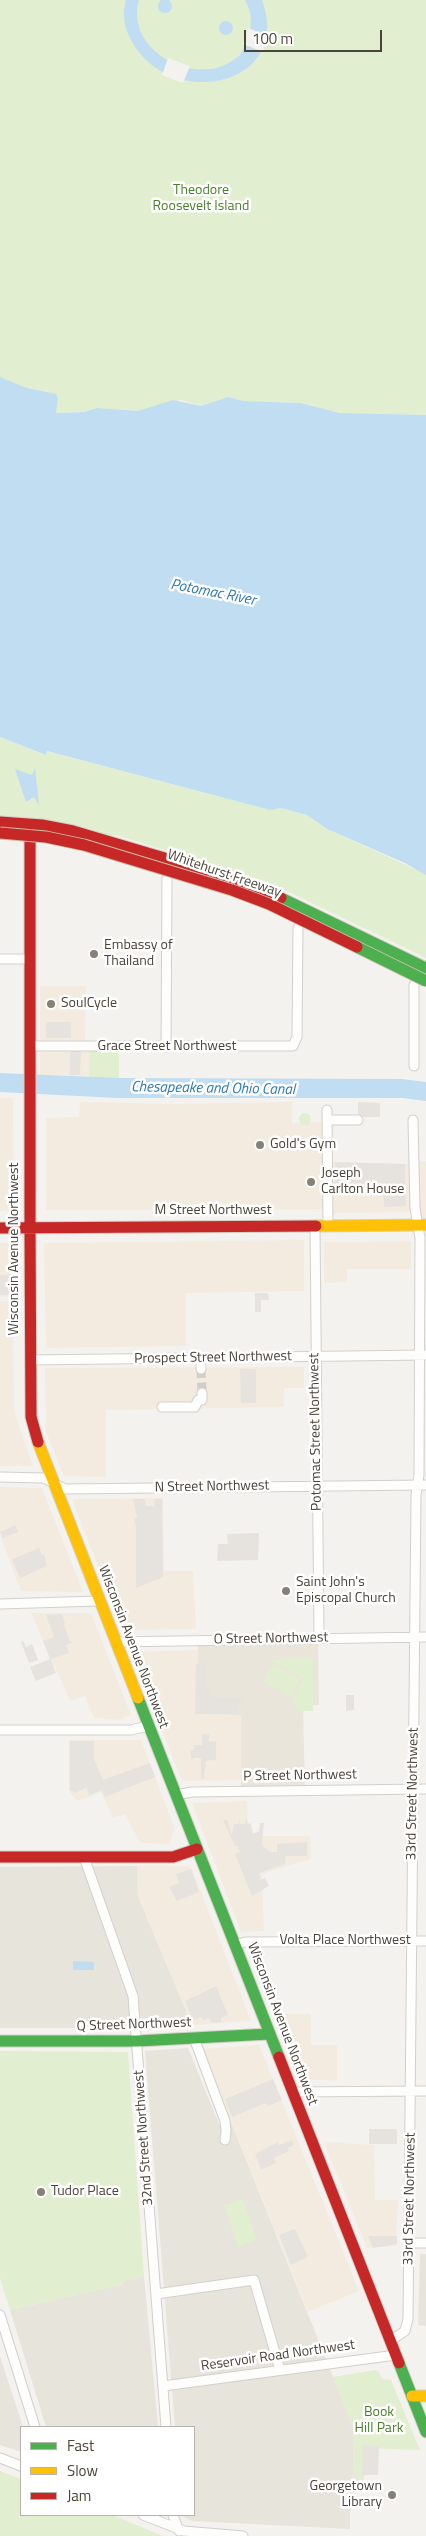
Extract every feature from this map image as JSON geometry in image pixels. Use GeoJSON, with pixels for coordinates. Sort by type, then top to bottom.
{"type":"FeatureCollection","features":[{"type":"Feature","properties":{"kind":"main road","name":"Whitehurst Freeway"},"geometry":{"type":"LineString","coordinates":[[0,822],[42,825],[83,833],[222,875],[272,894],[426,968]]}},
{"type":"Feature","properties":{"kind":"main road"},"geometry":{"type":"LineString","coordinates":[[0,828],[30,831]]}},
{"type":"Feature","properties":{"kind":"main road","name":"Wisconsin Avenue Northwest"},"geometry":{"type":"LineString","coordinates":[[30,831],[30,1360],[32,1426],[426,2432]]}},
{"type":"Feature","properties":{"kind":"main road","name":"Whitehurst Freeway"},"geometry":{"type":"LineString","coordinates":[[0,834],[46,838],[97,848],[232,890],[269,904],[426,981]]}},
{"type":"Feature","properties":{"kind":"main road","name":"M Street Northwest"},"geometry":{"type":"LineString","coordinates":[[0,1228],[422,1225]]}},
{"type":"Feature","properties":{"kind":"main road"},"geometry":{"type":"LineString","coordinates":[[0,1857],[173,1857],[197,1849]]}},
{"type":"Feature","properties":{"kind":"main road","name":"Q Street Northwest"},"geometry":{"type":"LineString","coordinates":[[0,2041],[137,2041],[269,2034]]}},
{"type":"Feature","properties":{"kind":"main road"},"geometry":{"type":"LineString","coordinates":[[412,2396],[426,2396]]}},
{"type":"Feature","properties":{"kind":"street"},"geometry":{"type":"LineString","coordinates":[[30,831],[94,842],[235,886],[284,906],[426,975]]}},
{"type":"Feature","properties":{"kind":"street"},"geometry":{"type":"LineString","coordinates":[[166,1047],[167,878]]}},
{"type":"Feature","properties":{"kind":"street","name":"Grace Street Northwest"},"geometry":{"type":"LineString","coordinates":[[30,1046],[286,1048],[296,1044],[298,928]]}},
{"type":"Feature","properties":{"kind":"street"},"geometry":{"type":"LineString","coordinates":[[0,959],[30,959]]}},
{"type":"Feature","properties":{"kind":"street"},"geometry":{"type":"LineString","coordinates":[[414,985],[414,1066]]}},
{"type":"Feature","properties":{"kind":"street"},"geometry":{"type":"LineString","coordinates":[[327,1110],[328,1226]]}},
{"type":"Feature","properties":{"kind":"street"},"geometry":{"type":"LineString","coordinates":[[327,1120],[358,1120]]}},
{"type":"Feature","properties":{"kind":"street","name":"33rd Street Northwest"},"geometry":{"type":"LineString","coordinates":[[390,2341],[405,2332],[408,2324],[414,1637],[422,1485],[423,1356],[420,1238],[422,1225],[415,1208],[413,1120]]}},
{"type":"Feature","properties":{"kind":"street","name":"Potomac Street Northwest"},"geometry":{"type":"LineString","coordinates":[[315,1226],[316,1486],[319,1638]]}},
{"type":"Feature","properties":{"kind":"street","name":"Prospect Street Northwest"},"geometry":{"type":"LineString","coordinates":[[30,1360],[423,1356]]}},
{"type":"Feature","properties":{"kind":"street"},"geometry":{"type":"LineString","coordinates":[[162,1407],[195,1407],[198,1400],[202,1400],[202,1393]]}},
{"type":"Feature","properties":{"kind":"street","name":"N Street Northwest"},"geometry":{"type":"LineString","coordinates":[[0,1477],[40,1478],[52,1481],[66,1489],[422,1485]]}},
{"type":"Feature","properties":{"kind":"street"},"geometry":{"type":"LineString","coordinates":[[0,1604],[99,1601]]}},
{"type":"Feature","properties":{"kind":"street","name":"O Street Northwest"},"geometry":{"type":"LineString","coordinates":[[116,1642],[426,1637]]}},
{"type":"Feature","properties":{"kind":"street"},"geometry":{"type":"LineString","coordinates":[[0,1730],[131,1730],[148,1726]]}},
{"type":"Feature","properties":{"kind":"street","name":"P Street Northwest"},"geometry":{"type":"LineString","coordinates":[[176,1795],[199,1792],[426,1789]]}},
{"type":"Feature","properties":{"kind":"street","name":"32nd Street Northwest"},"geometry":{"type":"LineString","coordinates":[[84,1857],[132,1991],[166,2426]]}},
{"type":"Feature","properties":{"kind":"street","name":"Volta Place Northwest"},"geometry":{"type":"LineString","coordinates":[[234,1945],[245,1942],[426,1941]]}},
{"type":"Feature","properties":{"kind":"street"},"geometry":{"type":"LineString","coordinates":[[194,2038],[225,2121],[226,2131],[224,2140]]}},
{"type":"Feature","properties":{"kind":"street"},"geometry":{"type":"LineString","coordinates":[[293,2092],[426,2091]]}},
{"type":"Feature","properties":{"kind":"street"},"geometry":{"type":"LineString","coordinates":[[409,2243],[426,2243]]}},
{"type":"Feature","properties":{"kind":"street"},"geometry":{"type":"LineString","coordinates":[[156,2294],[254,2280],[280,2370]]}},
{"type":"Feature","properties":{"kind":"street"},"geometry":{"type":"LineString","coordinates":[[0,2315],[35,2426]]}},
{"type":"Feature","properties":{"kind":"street","name":"Reservoir Road Northwest"},"geometry":{"type":"LineString","coordinates":[[163,2386],[396,2355]]}},
{"type":"Feature","properties":{"kind":"street"},"geometry":{"type":"LineString","coordinates":[[0,2458],[20,2466]]}},
{"type":"Feature","properties":{"kind":"street"},"geometry":{"type":"LineString","coordinates":[[145,2516],[179,2533],[243,2536]]}},
{"type":"Feature","properties":{"kind":"street"},"geometry":{"type":"LineString","coordinates":[[173,2516],[179,2533]]}},
{"type":"Feature","properties":{"kind":"shaded area"},"geometry":{"type":"Polygon","coordinates":[[[40,986],[86,986],[85,1049],[90,1050],[89,1076],[40,1075],[40,986]]]}},
{"type":"Feature","properties":{"kind":"shaded area"},"geometry":{"type":"Polygon","coordinates":[[[46,1022],[71,1022],[71,1038],[46,1038],[46,1022]]]}},
{"type":"Feature","properties":{"kind":"shaded area"},"geometry":{"type":"Polygon","coordinates":[[[70,1051],[81,1051],[80,1075],[70,1075],[70,1051]]]}},
{"type":"Feature","properties":{"kind":"shaded area"},"geometry":{"type":"Polygon","coordinates":[[[0,1098],[13,1098],[14,1211],[0,1211],[0,1098]]]}},
{"type":"Feature","properties":{"kind":"shaded area"},"geometry":{"type":"Polygon","coordinates":[[[80,1102],[171,1104],[292,1102],[292,1123],[324,1122],[324,1209],[46,1210],[46,1118],[79,1117],[80,1102]]]}},
{"type":"Feature","properties":{"kind":"shaded area"},"geometry":{"type":"Polygon","coordinates":[[[358,1102],[380,1103],[380,1117],[358,1117],[358,1102]]]}},
{"type":"Feature","properties":{"kind":"shaded area"},"geometry":{"type":"Polygon","coordinates":[[[414,1161],[426,1161],[426,1225],[418,1225],[414,1161]]]}},
{"type":"Feature","properties":{"kind":"shaded area"},"geometry":{"type":"Polygon","coordinates":[[[333,1162],[410,1164],[410,1212],[333,1213],[333,1162]]]}},
{"type":"Feature","properties":{"kind":"shaded area"},"geometry":{"type":"Polygon","coordinates":[[[335,1162],[405,1164],[406,1206],[384,1207],[383,1183],[335,1184],[335,1162]]]}},
{"type":"Feature","properties":{"kind":"shaded area"},"geometry":{"type":"Polygon","coordinates":[[[304,1240],[304,1291],[186,1293],[186,1346],[46,1348],[44,1243],[304,1240]]]}},
{"type":"Feature","properties":{"kind":"shaded area"},"geometry":{"type":"Polygon","coordinates":[[[411,1241],[411,1269],[347,1269],[347,1282],[324,1283],[324,1242],[411,1241]]]}},
{"type":"Feature","properties":{"kind":"shaded area"},"geometry":{"type":"Polygon","coordinates":[[[0,1243],[7,1243],[13,1247],[13,1297],[0,1297],[0,1243]]]}},
{"type":"Feature","properties":{"kind":"shaded area"},"geometry":{"type":"Polygon","coordinates":[[[0,1275],[14,1275],[14,1295],[0,1295],[0,1275]]]}},
{"type":"Feature","properties":{"kind":"shaded area"},"geometry":{"type":"Polygon","coordinates":[[[255,1293],[268,1293],[269,1300],[261,1300],[261,1312],[255,1312],[255,1293]]]}},
{"type":"Feature","properties":{"kind":"shaded area"},"geometry":{"type":"Polygon","coordinates":[[[0,1301],[13,1301],[14,1412],[33,1466],[0,1466],[0,1301]]]}},
{"type":"Feature","properties":{"kind":"shaded area"},"geometry":{"type":"Polygon","coordinates":[[[304,1367],[304,1388],[284,1388],[284,1407],[106,1410],[106,1477],[64,1476],[46,1432],[45,1368],[304,1367]]]}},
{"type":"Feature","properties":{"kind":"shaded area"},"geometry":{"type":"Polygon","coordinates":[[[240,1369],[256,1369],[256,1403],[241,1403],[240,1369]]]}},
{"type":"Feature","properties":{"kind":"shaded area"},"geometry":{"type":"Polygon","coordinates":[[[0,1487],[42,1488],[83,1592],[21,1591],[0,1535],[0,1487]]]}},
{"type":"Feature","properties":{"kind":"shaded area"},"geometry":{"type":"Polygon","coordinates":[[[163,1498],[164,1571],[193,1571],[196,1629],[127,1630],[122,1628],[73,1502],[74,1499],[163,1498]]]}},
{"type":"Feature","properties":{"kind":"shaded area"},"geometry":{"type":"Polygon","coordinates":[[[133,1499],[145,1499],[146,1506],[154,1506],[155,1499],[162,1499],[163,1577],[136,1588],[136,1526],[134,1519],[137,1517],[133,1499]]]}},
{"type":"Feature","properties":{"kind":"shaded area"},"geometry":{"type":"Polygon","coordinates":[[[15,1525],[18,1532],[3,1538],[0,1532],[15,1525]]]}},
{"type":"Feature","properties":{"kind":"shaded area"},"geometry":{"type":"Polygon","coordinates":[[[259,1533],[258,1560],[217,1561],[218,1544],[228,1544],[227,1534],[259,1533]]]}},
{"type":"Feature","properties":{"kind":"shaded area"},"geometry":{"type":"Polygon","coordinates":[[[39,1548],[42,1555],[44,1554],[47,1566],[20,1578],[12,1559],[39,1548]]]}},
{"type":"Feature","properties":{"kind":"shaded area"},"geometry":{"type":"Polygon","coordinates":[[[31,1613],[91,1613],[131,1715],[120,1720],[94,1718],[85,1696],[70,1701],[31,1613]]]}},
{"type":"Feature","properties":{"kind":"shaded area"},"geometry":{"type":"Polygon","coordinates":[[[62,1614],[70,1641],[73,1642],[66,1645],[69,1653],[51,1659],[56,1673],[36,1681],[30,1667],[50,1659],[43,1641],[54,1637],[46,1615],[62,1614]]]}},
{"type":"Feature","properties":{"kind":"shaded area"},"geometry":{"type":"Polygon","coordinates":[[[318,1638],[319,1705],[303,1706],[305,1790],[241,1792],[241,1715],[198,1714],[198,1640],[318,1638]]]}},
{"type":"Feature","properties":{"kind":"shaded area"},"geometry":{"type":"Polygon","coordinates":[[[23,1641],[26,1647],[32,1644],[38,1660],[29,1663],[21,1642],[23,1641]]]}},
{"type":"Feature","properties":{"kind":"shaded area"},"geometry":{"type":"Polygon","coordinates":[[[198,1650],[198,1714],[241,1715],[241,1780],[182,1781],[131,1652],[198,1650]]]}},
{"type":"Feature","properties":{"kind":"shaded area"},"geometry":{"type":"Polygon","coordinates":[[[205,1661],[207,1691],[210,1691],[210,1697],[246,1697],[238,1704],[237,1714],[195,1714],[196,1664],[205,1661]]]}},
{"type":"Feature","properties":{"kind":"shaded area"},"geometry":{"type":"Polygon","coordinates":[[[346,1695],[354,1695],[354,1710],[346,1711],[346,1695]]]}},
{"type":"Feature","properties":{"kind":"shaded area"},"geometry":{"type":"Polygon","coordinates":[[[202,1734],[209,1734],[209,1742],[216,1741],[216,1760],[206,1761],[204,1778],[201,1779],[201,1758],[193,1758],[192,1763],[190,1751],[194,1749],[193,1745],[202,1745],[202,1734]]]}},
{"type":"Feature","properties":{"kind":"shaded area"},"geometry":{"type":"Polygon","coordinates":[[[69,1740],[141,1740],[175,1829],[169,1844],[140,1843],[125,1814],[113,1818],[101,1792],[77,1801],[69,1791],[69,1740]]]}},
{"type":"Feature","properties":{"kind":"shaded area"},"geometry":{"type":"Polygon","coordinates":[[[70,1741],[94,1741],[94,1759],[103,1780],[150,1763],[155,1777],[105,1797],[102,1790],[90,1795],[86,1788],[75,1793],[70,1790],[70,1741]]]}},
{"type":"Feature","properties":{"kind":"shaded area"},"geometry":{"type":"Polygon","coordinates":[[[247,1801],[248,1836],[310,1836],[311,1859],[262,1874],[264,1931],[241,1932],[192,1803],[247,1801]]]}},
{"type":"Feature","properties":{"kind":"shaded area"},"geometry":{"type":"Polygon","coordinates":[[[239,1817],[240,1824],[245,1824],[247,1817],[247,1823],[251,1824],[253,1834],[259,1831],[260,1823],[264,1823],[262,1842],[263,1846],[270,1852],[277,1852],[277,1844],[307,1842],[307,1856],[286,1856],[285,1864],[259,1873],[261,1880],[265,1878],[269,1886],[252,1896],[235,1854],[240,1852],[237,1846],[235,1846],[223,1820],[227,1820],[232,1835],[234,1824],[239,1824],[239,1817]]]}},
{"type":"Feature","properties":{"kind":"shaded area"},"geometry":{"type":"Polygon","coordinates":[[[137,1866],[138,1896],[192,2025],[110,2028],[0,2028],[0,1867],[137,1866]]]}},
{"type":"Feature","properties":{"kind":"shaded area"},"geometry":{"type":"Polygon","coordinates":[[[137,1866],[188,1866],[192,1869],[251,2021],[192,2025],[138,1896],[137,1866]]]}},
{"type":"Feature","properties":{"kind":"shaded area"},"geometry":{"type":"Polygon","coordinates":[[[191,1869],[199,1892],[177,1901],[169,1887],[179,1883],[176,1874],[191,1869]]]}},
{"type":"Feature","properties":{"kind":"shaded area"},"geometry":{"type":"Polygon","coordinates":[[[216,1986],[228,2015],[221,2018],[221,2022],[211,2023],[210,2018],[203,2020],[201,2017],[193,2020],[185,2001],[216,1986]]]}},
{"type":"Feature","properties":{"kind":"shaded area"},"geometry":{"type":"Polygon","coordinates":[[[275,2014],[311,2014],[311,2045],[337,2045],[337,2080],[301,2080],[275,2014]]]}},
{"type":"Feature","properties":{"kind":"shaded area"},"geometry":{"type":"Polygon","coordinates":[[[259,2045],[359,2291],[308,2312],[202,2049],[259,2045]]]}},
{"type":"Feature","properties":{"kind":"shaded area"},"geometry":{"type":"Polygon","coordinates":[[[188,2048],[219,2124],[231,2122],[354,2429],[353,2476],[358,2476],[359,2480],[350,2513],[350,2529],[192,2521],[182,2516],[195,2516],[195,2426],[175,2426],[145,2051],[188,2048]]]}},
{"type":"Feature","properties":{"kind":"shaded area"},"geometry":{"type":"Polygon","coordinates":[[[273,2079],[282,2100],[268,2106],[266,2103],[232,2117],[225,2099],[273,2079]]]}},
{"type":"Feature","properties":{"kind":"shaded area"},"geometry":{"type":"Polygon","coordinates":[[[369,2129],[397,2129],[397,2144],[369,2144],[369,2129]]]}},
{"type":"Feature","properties":{"kind":"shaded area"},"geometry":{"type":"Polygon","coordinates":[[[292,2140],[294,2145],[288,2148],[289,2151],[274,2158],[276,2163],[261,2170],[255,2154],[278,2142],[279,2145],[292,2140]]]}},
{"type":"Feature","properties":{"kind":"shaded area"},"geometry":{"type":"Polygon","coordinates":[[[324,2142],[374,2145],[375,2200],[398,2200],[396,2246],[367,2248],[324,2142]]]}},
{"type":"Feature","properties":{"kind":"shaded area"},"geometry":{"type":"Polygon","coordinates":[[[295,2229],[308,2257],[291,2265],[279,2235],[295,2229]]]}},
{"type":"Feature","properties":{"kind":"shaded area"},"geometry":{"type":"Polygon","coordinates":[[[368,2236],[397,2236],[397,2244],[373,2248],[368,2236]]]}},
{"type":"Feature","properties":{"kind":"shaded area"},"geometry":{"type":"Polygon","coordinates":[[[420,2254],[426,2254],[426,2326],[418,2325],[420,2254]]]}},
{"type":"Feature","properties":{"kind":"shaded area"},"geometry":{"type":"Polygon","coordinates":[[[144,2276],[158,2426],[46,2426],[10,2310],[123,2284],[123,2281],[144,2276]]]}},
{"type":"Feature","properties":{"kind":"shaded area"},"geometry":{"type":"Polygon","coordinates":[[[268,2284],[274,2301],[264,2304],[258,2288],[268,2284]]]}},
{"type":"Feature","properties":{"kind":"shaded area"},"geometry":{"type":"Polygon","coordinates":[[[0,2356],[23,2426],[20,2426],[20,2452],[0,2445],[0,2356]]]}},
{"type":"Feature","properties":{"kind":"shaded area"},"geometry":{"type":"Polygon","coordinates":[[[363,2445],[379,2446],[378,2475],[362,2475],[363,2445]]]}},
{"type":"Feature","properties":{"kind":"green space","name":"Theodore Roosevelt Island"},"geometry":{"type":"Polygon","coordinates":[[[0,0],[426,0],[426,415],[340,413],[301,403],[244,401],[228,397],[201,406],[181,400],[138,411],[97,408],[84,412],[55,413],[58,398],[56,395],[27,388],[0,377],[0,0]]]}},
{"type":"Feature","properties":{"kind":"green space"},"geometry":{"type":"Polygon","coordinates":[[[0,737],[45,755],[46,751],[270,810],[281,808],[307,815],[327,829],[424,873],[426,875],[426,958],[270,883],[123,837],[0,816],[0,737]]]}},
{"type":"Feature","properties":{"kind":"green space"},"geometry":{"type":"Polygon","coordinates":[[[90,1051],[119,1052],[119,1078],[89,1078],[90,1051]]]}},
{"type":"Feature","properties":{"kind":"green space"},"geometry":{"type":"Polygon","coordinates":[[[305,1113],[311,1119],[305,1125],[299,1119],[305,1113]]]}},
{"type":"Feature","properties":{"kind":"green space"},"geometry":{"type":"Polygon","coordinates":[[[313,1657],[313,1711],[297,1711],[294,1696],[303,1679],[272,1660],[313,1657]]]}},
{"type":"Feature","properties":{"kind":"green space"},"geometry":{"type":"Polygon","coordinates":[[[273,1664],[301,1679],[291,1697],[263,1681],[273,1664]]]}},
{"type":"Feature","properties":{"kind":"green space"},"geometry":{"type":"Polygon","coordinates":[[[0,2051],[128,2052],[144,2276],[124,2281],[123,2284],[10,2310],[0,2278],[0,2051]]]}},
{"type":"Feature","properties":{"kind":"green space"},"geometry":{"type":"Polygon","coordinates":[[[243,2199],[257,2240],[238,2246],[224,2205],[243,2199]]]}},
{"type":"Feature","properties":{"kind":"green space","name":"Book Hill Park"},"geometry":{"type":"Polygon","coordinates":[[[376,2370],[382,2379],[391,2380],[420,2450],[365,2448],[364,2480],[359,2480],[358,2476],[353,2476],[354,2429],[333,2377],[376,2370]]]}},
{"type":"Feature","properties":{"kind":"green space"},"geometry":{"type":"Polygon","coordinates":[[[0,2471],[20,2479],[20,2516],[114,2516],[163,2536],[0,2536],[0,2471]]]}},
{"type":"Feature","properties":{"kind":"water"},"geometry":{"type":"Polygon","coordinates":[[[165,-1],[170,1],[172,6],[170,11],[165,13],[160,11],[158,6],[160,1],[165,-1]]]}},
{"type":"Feature","properties":{"kind":"water"},"geometry":{"type":"Polygon","coordinates":[[[126,0],[139,0],[137,16],[140,30],[147,43],[158,54],[171,62],[186,67],[216,68],[223,66],[240,55],[247,42],[251,21],[245,0],[262,0],[267,30],[260,53],[245,70],[223,80],[198,82],[172,76],[149,63],[131,40],[127,31],[124,21],[126,0]]]}},
{"type":"Feature","properties":{"kind":"water"},"geometry":{"type":"Polygon","coordinates":[[[226,21],[231,23],[233,28],[231,33],[226,35],[221,33],[219,28],[221,23],[226,21]]]}},
{"type":"Feature","properties":{"kind":"water","name":"Potomac River"},"geometry":{"type":"Polygon","coordinates":[[[0,377],[27,388],[56,394],[58,398],[56,413],[84,412],[97,408],[138,411],[173,400],[201,406],[228,397],[244,401],[301,403],[340,413],[426,415],[426,875],[405,863],[327,829],[307,815],[281,808],[270,810],[47,751],[46,755],[0,737],[0,377]]]}},
{"type":"Feature","properties":{"kind":"water"},"geometry":{"type":"Polygon","coordinates":[[[35,768],[39,805],[34,797],[26,802],[15,769],[32,775],[35,768]]]}},
{"type":"Feature","properties":{"kind":"water","name":"Chesapeake and Ohio Canal"},"geometry":{"type":"Polygon","coordinates":[[[0,1073],[119,1078],[402,1079],[426,1082],[426,1101],[402,1098],[117,1098],[0,1092],[0,1073]]]}},
{"type":"Feature","properties":{"kind":"water"},"geometry":{"type":"Polygon","coordinates":[[[73,1961],[94,1962],[94,1970],[73,1970],[73,1961]]]}},
{"type":"Feature","properties":{"kind":"pier"},"geometry":{"type":"Polygon","coordinates":[[[248,28],[269,36],[263,52],[243,44],[248,28]]]}},
{"type":"Feature","properties":{"kind":"pier"},"geometry":{"type":"Polygon","coordinates":[[[168,58],[190,66],[183,83],[162,75],[168,58]]]}},
{"type":"Feature","properties":{"kind":"tunnel"},"geometry":{"type":"LineString","coordinates":[[201,1369],[202,1393]]}},
{"type":"Feature","properties":{"kind":"traffic: fast"},"geometry":{"type":"LineString","coordinates":[[281,898],[426,968]]}},
{"type":"Feature","properties":{"kind":"traffic: fast"},"geometry":{"type":"LineString","coordinates":[[357,947],[426,981]]}},
{"type":"Feature","properties":{"kind":"traffic: fast"},"geometry":{"type":"LineString","coordinates":[[138,1698],[279,2057]]}},
{"type":"Feature","properties":{"kind":"traffic: fast"},"geometry":{"type":"LineString","coordinates":[[0,2041],[137,2041],[269,2034]]}},
{"type":"Feature","properties":{"kind":"traffic: fast"},"geometry":{"type":"LineString","coordinates":[[399,2363],[426,2432]]}},
{"type":"Feature","properties":{"kind":"traffic: slow"},"geometry":{"type":"LineString","coordinates":[[316,1226],[426,1225]]}},
{"type":"Feature","properties":{"kind":"traffic: slow"},"geometry":{"type":"LineString","coordinates":[[38,1442],[138,1698]]}},
{"type":"Feature","properties":{"kind":"traffic: slow"},"geometry":{"type":"LineString","coordinates":[[412,2396],[426,2396]]}},
{"type":"Feature","properties":{"kind":"traffic: jam"},"geometry":{"type":"LineString","coordinates":[[0,822],[42,825],[73,831],[222,875],[281,898]]}},
{"type":"Feature","properties":{"kind":"traffic: jam"},"geometry":{"type":"LineString","coordinates":[[27,830],[30,831],[30,1228]]}},
{"type":"Feature","properties":{"kind":"traffic: jam"},"geometry":{"type":"LineString","coordinates":[[0,833],[46,837],[84,845],[232,890],[269,904],[357,947]]}},
{"type":"Feature","properties":{"kind":"traffic: jam"},"geometry":{"type":"LineString","coordinates":[[0,1228],[316,1226]]}},
{"type":"Feature","properties":{"kind":"traffic: jam"},"geometry":{"type":"LineString","coordinates":[[30,1228],[31,1417],[38,1442]]}},
{"type":"Feature","properties":{"kind":"traffic: jam"},"geometry":{"type":"LineString","coordinates":[[0,1857],[173,1857],[197,1849]]}},
{"type":"Feature","properties":{"kind":"traffic: jam"},"geometry":{"type":"LineString","coordinates":[[279,2057],[399,2363]]}},
{"type":"Feature","properties":{"kind":"place","name":"Embassy of Thailand"},"geometry":{"type":"Point","coordinates":[94,954]}},
{"type":"Feature","properties":{"kind":"place","name":"SoulCycle"},"geometry":{"type":"Point","coordinates":[51,1004]}},
{"type":"Feature","properties":{"kind":"place","name":"Gold's Gym"},"geometry":{"type":"Point","coordinates":[260,1145]}},
{"type":"Feature","properties":{"kind":"place","name":"Joseph Carlton House"},"geometry":{"type":"Point","coordinates":[311,1182]}},
{"type":"Feature","properties":{"kind":"place","name":"Saint John's Episcopal Church"},"geometry":{"type":"Point","coordinates":[286,1591]}},
{"type":"Feature","properties":{"kind":"place","name":"Tudor Place"},"geometry":{"type":"Point","coordinates":[41,2192]}},
{"type":"Feature","properties":{"kind":"place","name":"Georgetown Library"},"geometry":{"type":"Point","coordinates":[392,2495]}}]}
